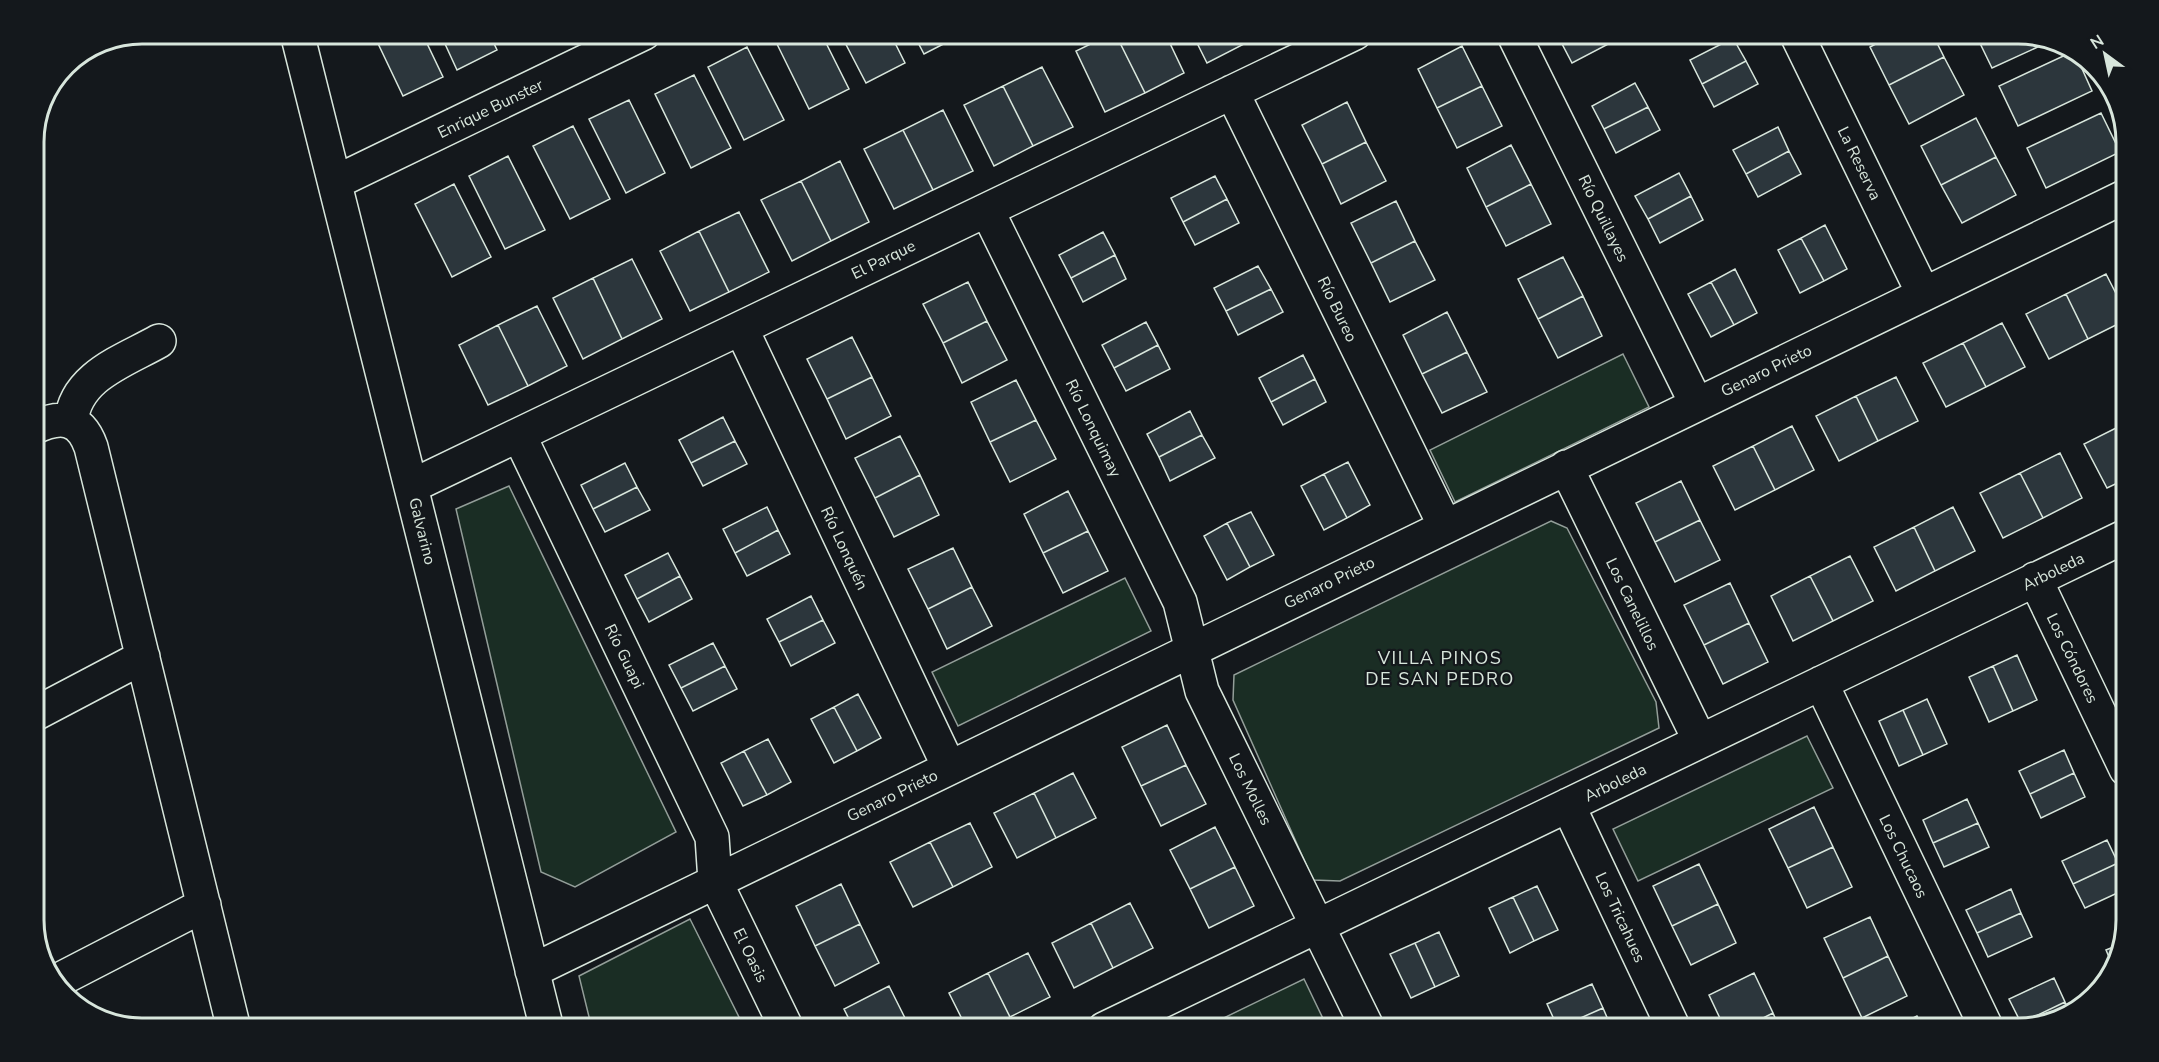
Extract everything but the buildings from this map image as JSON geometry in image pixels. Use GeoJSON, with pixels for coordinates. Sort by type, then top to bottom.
{"type":"FeatureCollection","features":[{"type":"Feature","properties":{"kind":"street","name":"Galvarino"},"geometry":{"type":"LineString","coordinates":[[300,44],[544,1018]]}},
{"type":"Feature","properties":{"kind":"street","name":"Enrique Bunster"},"geometry":{"type":"LineString","coordinates":[[336,182],[621,44]]}},
{"type":"Feature","properties":{"kind":"street","name":"El Parque"},"geometry":{"type":"LineString","coordinates":[[412,486],[1332,44]]}},
{"type":"Feature","properties":{"kind":"street","name":"Río Quillayes"},"geometry":{"type":"LineString","coordinates":[[1518,44],[1696,404]]}},
{"type":"Feature","properties":{"kind":"street","name":"La Reserva"},"geometry":{"type":"LineString","coordinates":[[1801,44],[1923,293]]}},
{"type":"Feature","properties":{"kind":"street","name":"Río Bureo"},"geometry":{"type":"LineString","coordinates":[[1232,92],[1445,526]]}},
{"type":"Feature","properties":{"kind":"street","name":"Genaro Prieto"},"geometry":{"type":"LineString","coordinates":[[532,971],[2115,201]]}},
{"type":"Feature","properties":{"kind":"street","name":"Río Lonquimay"},"geometry":{"type":"LineString","coordinates":[[987,210],[1180,602],[1192,650]]}},
{"type":"Feature","properties":{"kind":"street","name":"Río Lonquén"},"geometry":{"type":"LineString","coordinates":[[741,328],[949,767]]}},
{"type":"Feature","properties":{"kind":"street"},"geometry":{"type":"LineString","coordinates":[[71,422],[76,399],[86,384],[159,341]]}},
{"type":"Feature","properties":{"kind":"street"},"geometry":{"type":"LineString","coordinates":[[44,423],[52,420],[71,422],[81,427],[91,447],[231,1018]]}},
{"type":"Feature","properties":{"kind":"street","name":"Río Guapi"},"geometry":{"type":"LineString","coordinates":[[519,435],[712,837],[715,881]]}},
{"type":"Feature","properties":{"kind":"street","name":"Los Canelillos"},"geometry":{"type":"LineString","coordinates":[[1566,467],[1700,741]]}},
{"type":"Feature","properties":{"kind":"street","name":"Arboleda"},"geometry":{"type":"LineString","coordinates":[[1127,1018],[2116,541]]}},
{"type":"Feature","properties":{"kind":"street","name":"Los Cóndores"},"geometry":{"type":"LineString","coordinates":[[2035,579],[2116,748]]}},
{"type":"Feature","properties":{"kind":"street","name":"Los Molles"},"geometry":{"type":"LineString","coordinates":[[1192,650],[1202,691],[1363,1018]]}},
{"type":"Feature","properties":{"kind":"street"},"geometry":{"type":"LineString","coordinates":[[44,709],[143,657]]}},
{"type":"Feature","properties":{"kind":"street","name":"Los Chucaos"},"geometry":{"type":"LineString","coordinates":[[1821,682],[1982,1018]]}},
{"type":"Feature","properties":{"kind":"street","name":"Los Tricahues"},"geometry":{"type":"LineString","coordinates":[[1568,805],[1669,1018]]}},
{"type":"Feature","properties":{"kind":"street","name":"El Oasis"},"geometry":{"type":"LineString","coordinates":[[715,881],[782,1018]]}},
{"type":"Feature","properties":{"kind":"street"},"geometry":{"type":"LineString","coordinates":[[63,978],[204,905]]}},
{"type":"Feature","properties":{"kind":"green space"},"geometry":{"type":"Polygon","coordinates":[[[1623,354],[1649,407],[1455,502],[1430,450],[1623,354]]]}},
{"type":"Feature","properties":{"kind":"green space"},"geometry":{"type":"Polygon","coordinates":[[[509,486],[676,832],[575,887],[541,872],[456,509],[509,486]]]}},
{"type":"Feature","properties":{"kind":"green space"},"geometry":{"type":"Polygon","coordinates":[[[1551,521],[1567,528],[1656,702],[1659,728],[1340,881],[1313,880],[1233,700],[1234,675],[1551,521]]]}},
{"type":"Feature","properties":{"kind":"green space"},"geometry":{"type":"Polygon","coordinates":[[[1125,578],[1151,631],[958,726],[932,672],[1125,578]]]}},
{"type":"Feature","properties":{"kind":"green space"},"geometry":{"type":"Polygon","coordinates":[[[1807,736],[1833,788],[1638,881],[1613,829],[1807,736]]]}},
{"type":"Feature","properties":{"kind":"green space"},"geometry":{"type":"Polygon","coordinates":[[[690,919],[740,1018],[589,1018],[579,976],[690,919]]]}},
{"type":"Feature","properties":{"kind":"green space"},"geometry":{"type":"Polygon","coordinates":[[[1304,979],[1323,1018],[1224,1018],[1304,979]]]}},
{"type":"Feature","properties":{"kind":"district","name":"VILLA PINOS DE SAN PEDRO"},"geometry":{"type":"Point","coordinates":[1440,668]}}]}
